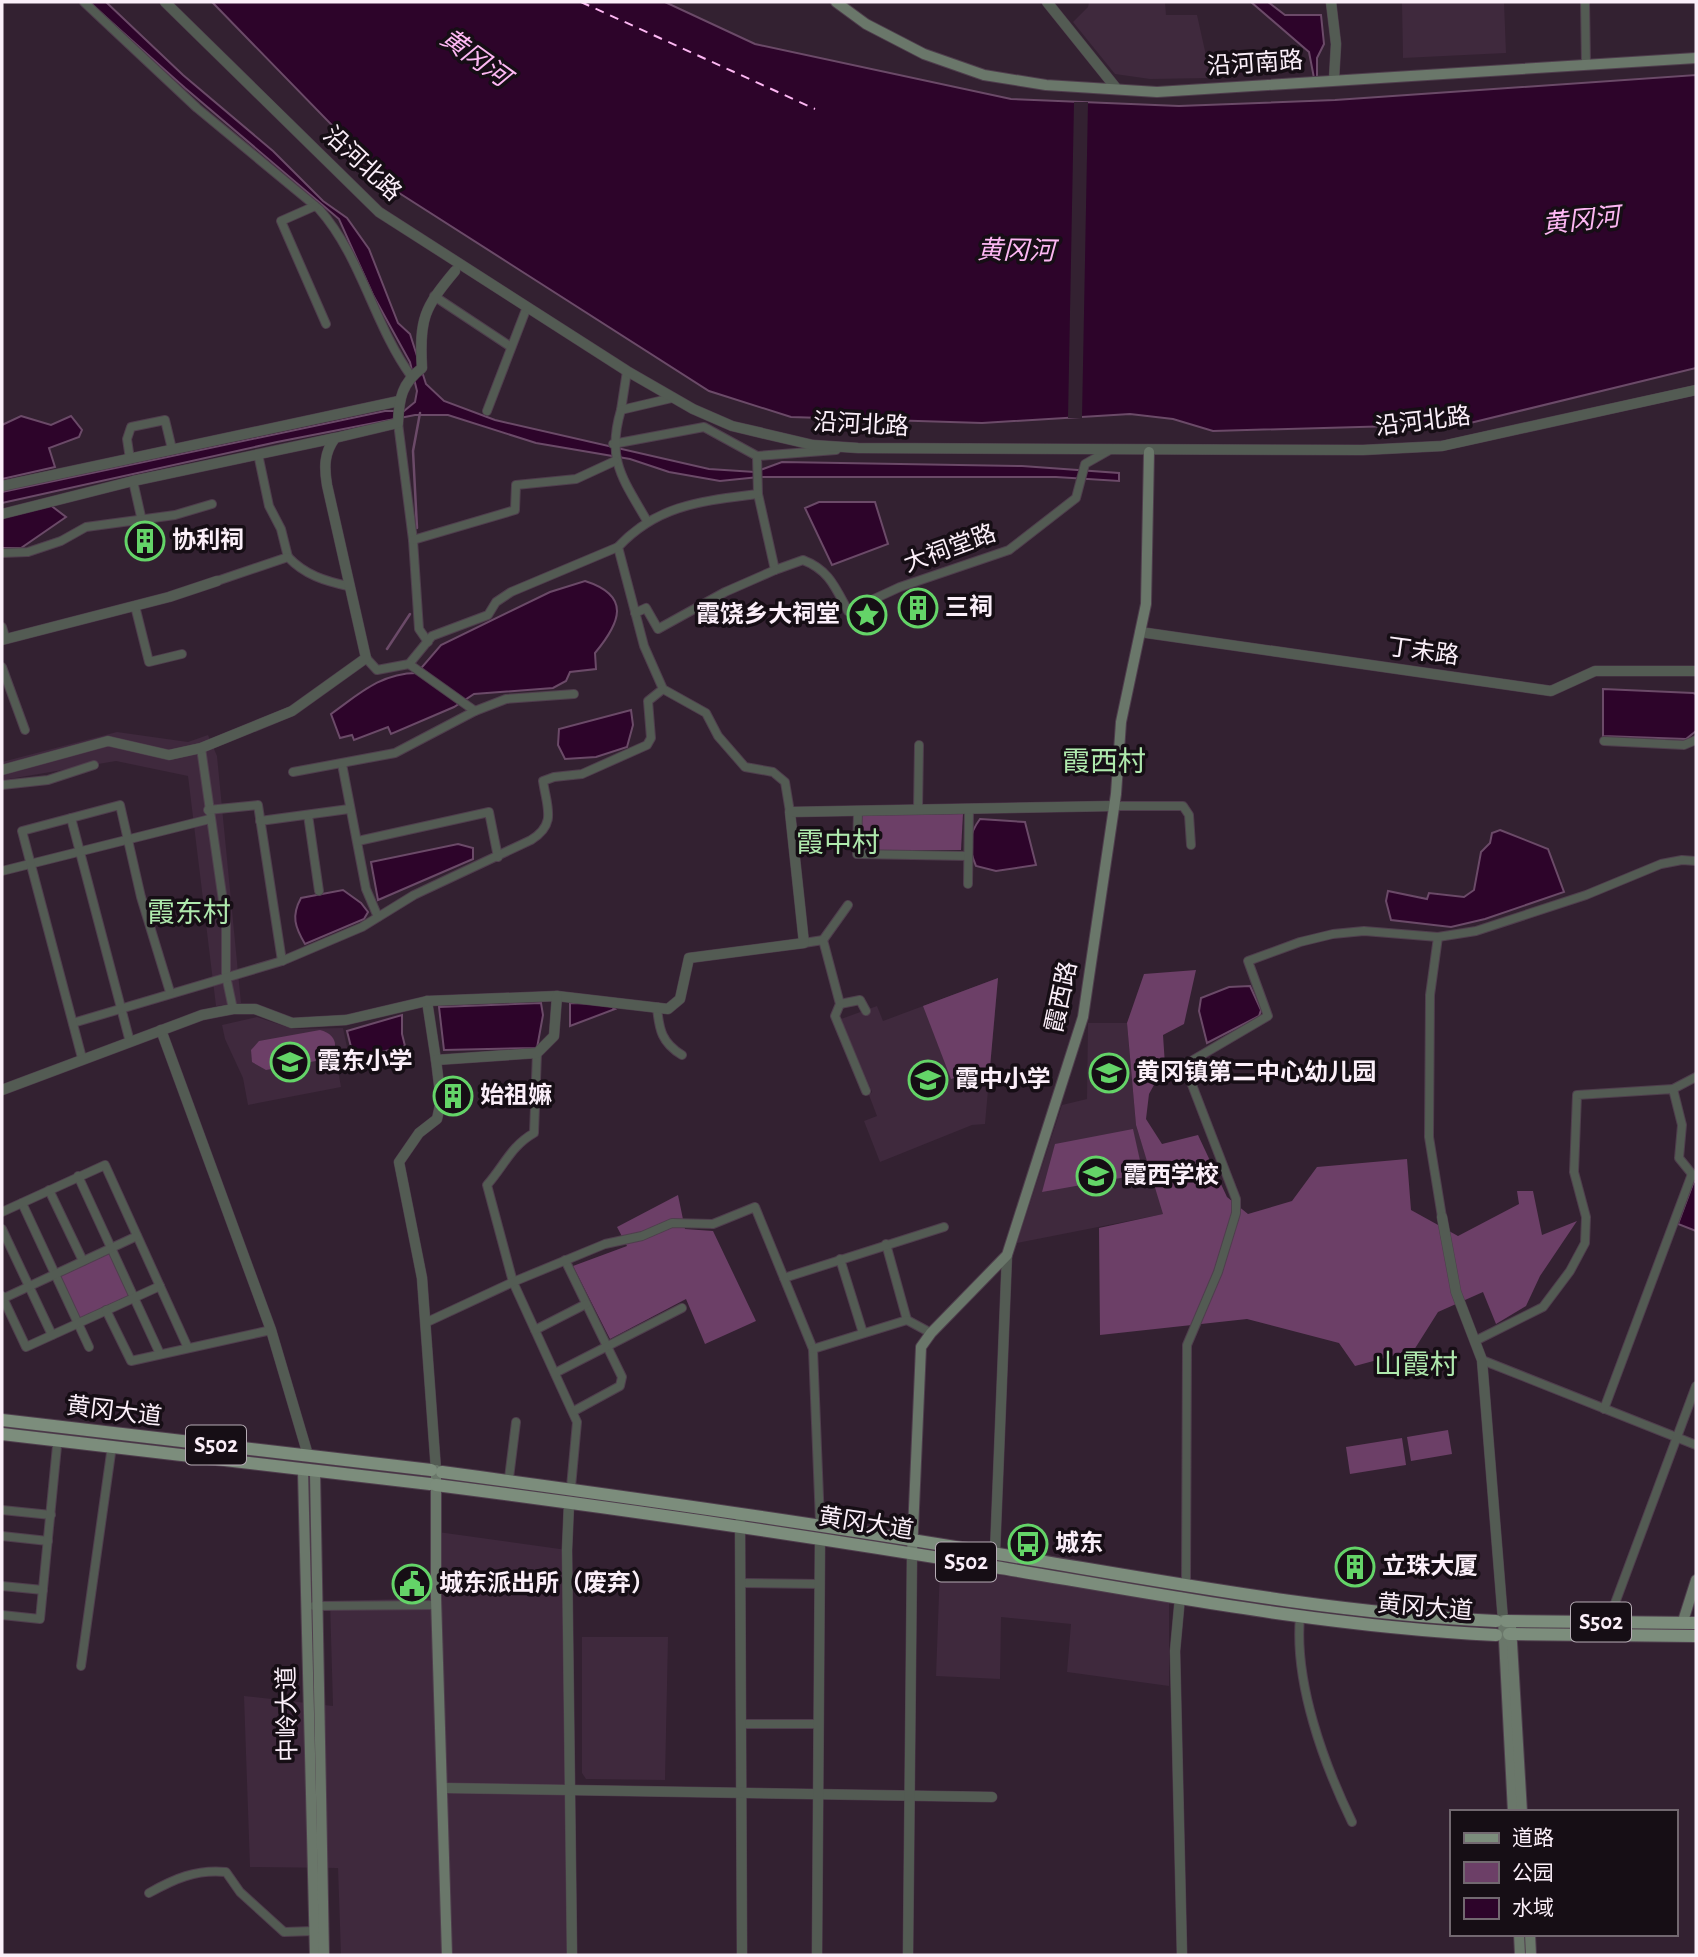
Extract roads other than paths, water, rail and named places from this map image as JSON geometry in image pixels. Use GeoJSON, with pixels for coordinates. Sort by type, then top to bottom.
{"type":"FeatureCollection","features":[{"type":"Feature","properties":{"kind":"main road","name":"沿河南路"},"geometry":{"type":"LineString","coordinates":[[836,2],[866,24],[924,54],[984,75],[1046,85],[1157,92],[1696,58]]}},
{"type":"Feature","properties":{"kind":"main road","name":"霞西路"},"geometry":{"type":"LineString","coordinates":[[912,1554],[921,1347],[931,1333],[1007,1255],[1083,1017],[1114,806],[1121,722],[1146,604],[1149,452]]}},
{"type":"Feature","properties":{"kind":"main road","name":"黄冈大道"},"geometry":{"type":"LineString","coordinates":[[2,1420],[435,1476],[733,1510],[1274,1599],[1420,1618],[1690,1622]]}},
{"type":"Feature","properties":{"kind":"main road","name":"黄冈大道"},"geometry":{"type":"LineString","coordinates":[[2,1434],[435,1476],[1271,1613],[1420,1631],[1503,1635],[1696,1636]]}},
{"type":"Feature","properties":{"kind":"main road","name":"中岭大道"},"geometry":{"type":"LineString","coordinates":[[309,1473],[315,1955]]}},
{"type":"Feature","properties":{"kind":"main road"},"geometry":{"type":"LineString","coordinates":[[435,1476],[437,1605],[445,1788],[447,1955]]}},
{"type":"Feature","properties":{"kind":"main road"},"geometry":{"type":"LineString","coordinates":[[1690,1622],[1696,1580]]}},
{"type":"Feature","properties":{"kind":"main road","name":"中岭大道"},"geometry":{"type":"LineString","coordinates":[[311,1606],[324,1955]]}},
{"type":"Feature","properties":{"kind":"main road"},"geometry":{"type":"LineString","coordinates":[[1504,1621],[1513,1810]]}},
{"type":"Feature","properties":{"kind":"main road"},"geometry":{"type":"LineString","coordinates":[[1504,1621],[1522,1810]]}},
{"type":"Feature","properties":{"kind":"main road"},"geometry":{"type":"LineString","coordinates":[[1519,1936],[1520,1955]]}},
{"type":"Feature","properties":{"kind":"main road"},"geometry":{"type":"LineString","coordinates":[[1530,1936],[1531,1955]]}},
{"type":"Feature","properties":{"kind":"street"},"geometry":{"type":"LineString","coordinates":[[84,2],[197,108],[315,206],[335,228],[380,325],[411,376]]}},
{"type":"Feature","properties":{"kind":"street","name":"沿河北路"},"geometry":{"type":"LineString","coordinates":[[165,2],[379,212],[672,398],[732,426],[772,437],[858,448],[1108,452],[1315,452],[1442,446],[1696,390]]}},
{"type":"Feature","properties":{"kind":"street"},"geometry":{"type":"LineString","coordinates":[[1046,2],[1116,88]]}},
{"type":"Feature","properties":{"kind":"street"},"geometry":{"type":"LineString","coordinates":[[1331,2],[1336,44],[1334,79]]}},
{"type":"Feature","properties":{"kind":"street"},"geometry":{"type":"LineString","coordinates":[[1585,2],[1586,64]]}},
{"type":"Feature","properties":{"kind":"street"},"geometry":{"type":"LineString","coordinates":[[315,206],[281,221],[326,324]]}},
{"type":"Feature","properties":{"kind":"street"},"geometry":{"type":"LineString","coordinates":[[428,642],[419,629],[413,540],[398,423],[398,401],[411,376],[422,368],[420,329],[434,296],[455,271]]}},
{"type":"Feature","properties":{"kind":"street"},"geometry":{"type":"LineString","coordinates":[[434,296],[511,347]]}},
{"type":"Feature","properties":{"kind":"street"},"geometry":{"type":"LineString","coordinates":[[486,411],[527,307]]}},
{"type":"Feature","properties":{"kind":"street"},"geometry":{"type":"LineString","coordinates":[[627,371],[613,445],[615,459],[647,521]]}},
{"type":"Feature","properties":{"kind":"street"},"geometry":{"type":"LineString","coordinates":[[621,410],[672,398]]}},
{"type":"Feature","properties":{"kind":"street"},"geometry":{"type":"LineString","coordinates":[[2,486],[398,401]]}},
{"type":"Feature","properties":{"kind":"street"},"geometry":{"type":"LineString","coordinates":[[130,458],[127,439],[131,427],[165,420],[172,449]]}},
{"type":"Feature","properties":{"kind":"street"},"geometry":{"type":"LineString","coordinates":[[2,514],[133,481],[398,423]]}},
{"type":"Feature","properties":{"kind":"street"},"geometry":{"type":"LineString","coordinates":[[613,445],[704,428],[757,456],[858,448]]}},
{"type":"Feature","properties":{"kind":"street"},"geometry":{"type":"LineString","coordinates":[[335,438],[324,467],[348,586],[366,658],[377,670],[409,664],[432,636],[488,615],[496,603],[511,592],[618,547],[647,521],[707,501],[758,494]]}},
{"type":"Feature","properties":{"kind":"street","name":"大祠堂路"},"geometry":{"type":"LineString","coordinates":[[775,570],[803,560],[817,565],[827,573],[848,611],[900,587],[1009,550],[1076,498],[1085,464],[1108,452]]}},
{"type":"Feature","properties":{"kind":"street"},"geometry":{"type":"LineString","coordinates":[[258,454],[269,506],[281,529],[288,557],[308,573],[327,582],[348,586]]}},
{"type":"Feature","properties":{"kind":"street"},"geometry":{"type":"LineString","coordinates":[[635,613],[646,608],[659,629],[725,592],[775,570],[758,494],[757,456]]}},
{"type":"Feature","properties":{"kind":"street"},"geometry":{"type":"LineString","coordinates":[[413,540],[515,510],[516,485],[576,479],[615,459]]}},
{"type":"Feature","properties":{"kind":"street"},"geometry":{"type":"LineString","coordinates":[[133,481],[142,521]]}},
{"type":"Feature","properties":{"kind":"street"},"geometry":{"type":"LineString","coordinates":[[2,553],[28,552],[61,541],[86,527],[142,521],[212,504]]}},
{"type":"Feature","properties":{"kind":"street"},"geometry":{"type":"LineString","coordinates":[[618,547],[648,656],[663,689],[706,713],[718,736],[745,766],[773,772],[785,782],[804,943]]}},
{"type":"Feature","properties":{"kind":"street"},"geometry":{"type":"LineString","coordinates":[[3,635],[135,606],[288,557]]}},
{"type":"Feature","properties":{"kind":"street"},"geometry":{"type":"LineString","coordinates":[[135,606],[149,662],[182,654]]}},
{"type":"Feature","properties":{"kind":"street","name":"丁未路"},"geometry":{"type":"LineString","coordinates":[[1140,632],[1551,691],[1595,671],[1696,671]]}},
{"type":"Feature","properties":{"kind":"street"},"geometry":{"type":"LineString","coordinates":[[2,770],[108,741],[169,755],[201,748],[292,711],[366,658]]}},
{"type":"Feature","properties":{"kind":"street"},"geometry":{"type":"LineString","coordinates":[[409,664],[475,711]]}},
{"type":"Feature","properties":{"kind":"street"},"geometry":{"type":"LineString","coordinates":[[2,667],[25,730]]}},
{"type":"Feature","properties":{"kind":"street"},"geometry":{"type":"LineString","coordinates":[[73,1023],[170,992],[282,961],[362,927],[414,895],[498,857],[544,832],[549,823],[543,781],[554,776],[582,774],[647,745],[651,738],[649,701],[663,689]]}},
{"type":"Feature","properties":{"kind":"street"},"geometry":{"type":"LineString","coordinates":[[293,772],[395,753],[475,711],[506,699],[574,694]]}},
{"type":"Feature","properties":{"kind":"street"},"geometry":{"type":"LineString","coordinates":[[1604,741],[1684,745],[1696,740]]}},
{"type":"Feature","properties":{"kind":"street"},"geometry":{"type":"LineString","coordinates":[[918,810],[919,745]]}},
{"type":"Feature","properties":{"kind":"street"},"geometry":{"type":"LineString","coordinates":[[201,748],[226,922],[226,976],[233,1009]]}},
{"type":"Feature","properties":{"kind":"street"},"geometry":{"type":"LineString","coordinates":[[342,764],[366,889],[378,917]]}},
{"type":"Feature","properties":{"kind":"street"},"geometry":{"type":"LineString","coordinates":[[2,785],[48,780],[94,765]]}},
{"type":"Feature","properties":{"kind":"street"},"geometry":{"type":"LineString","coordinates":[[82,1058],[22,831],[120,805],[141,897],[170,992]]}},
{"type":"Feature","properties":{"kind":"street"},"geometry":{"type":"LineString","coordinates":[[208,810],[258,805],[282,961]]}},
{"type":"Feature","properties":{"kind":"street"},"geometry":{"type":"LineString","coordinates":[[790,812],[1183,806],[1189,815],[1191,845]]}},
{"type":"Feature","properties":{"kind":"street"},"geometry":{"type":"LineString","coordinates":[[260,821],[349,809]]}},
{"type":"Feature","properties":{"kind":"street"},"geometry":{"type":"LineString","coordinates":[[968,884],[969,809]]}},
{"type":"Feature","properties":{"kind":"street"},"geometry":{"type":"LineString","coordinates":[[858,811],[857,853],[968,856]]}},
{"type":"Feature","properties":{"kind":"street"},"geometry":{"type":"LineString","coordinates":[[358,841],[489,812],[498,857]]}},
{"type":"Feature","properties":{"kind":"street"},"geometry":{"type":"LineString","coordinates":[[308,815],[319,891]]}},
{"type":"Feature","properties":{"kind":"street"},"geometry":{"type":"LineString","coordinates":[[71,818],[130,1042]]}},
{"type":"Feature","properties":{"kind":"street"},"geometry":{"type":"LineString","coordinates":[[2,871],[210,819]]}},
{"type":"Feature","properties":{"kind":"street"},"geometry":{"type":"LineString","coordinates":[[1186,1582],[1187,1345],[1218,1272],[1236,1213],[1236,1199],[1189,1077],[1193,1060],[1268,1016],[1248,961],[1300,942],[1333,934],[1364,931],[1438,937],[1512,921],[1586,895],[1661,864],[1682,860],[1696,861]]}},
{"type":"Feature","properties":{"kind":"street"},"geometry":{"type":"LineString","coordinates":[[2,1090],[202,1015],[233,1009],[256,1009],[292,1023],[345,1020],[427,1002],[556,996],[667,1009],[680,999],[689,958],[823,940],[848,905]]}},
{"type":"Feature","properties":{"kind":"street"},"geometry":{"type":"LineString","coordinates":[[1438,937],[1430,995],[1429,1137],[1456,1292],[1477,1340],[1482,1360],[1504,1621]]}},
{"type":"Feature","properties":{"kind":"street"},"geometry":{"type":"LineString","coordinates":[[823,940],[840,1004],[835,1016],[866,1091]]}},
{"type":"Feature","properties":{"kind":"street"},"geometry":{"type":"LineString","coordinates":[[436,1060],[537,1054],[546,1048],[554,1036],[556,996]]}},
{"type":"Feature","properties":{"kind":"street"},"geometry":{"type":"LineString","coordinates":[[840,1004],[860,1000],[866,1011]]}},
{"type":"Feature","properties":{"kind":"street"},"geometry":{"type":"LineString","coordinates":[[427,1002],[441,1101],[437,1119],[419,1133],[399,1162],[420,1266],[435,1476]]}},
{"type":"Feature","properties":{"kind":"street"},"geometry":{"type":"LineString","coordinates":[[657,1007],[668,1047],[682,1055]]}},
{"type":"Feature","properties":{"kind":"street"},"geometry":{"type":"LineString","coordinates":[[161,1030],[271,1330],[309,1455]]}},
{"type":"Feature","properties":{"kind":"street"},"geometry":{"type":"LineString","coordinates":[[537,1054],[534,1133],[517,1142],[504,1165],[487,1185],[513,1282],[578,1422],[570,1487]]}},
{"type":"Feature","properties":{"kind":"street"},"geometry":{"type":"LineString","coordinates":[[1477,1340],[1543,1307],[1570,1271],[1585,1243],[1586,1217],[1574,1172],[1577,1095],[1673,1089],[1696,1077]]}},
{"type":"Feature","properties":{"kind":"street"},"geometry":{"type":"LineString","coordinates":[[1604,1409],[1694,1175],[1679,1158],[1682,1125],[1673,1089]]}},
{"type":"Feature","properties":{"kind":"street"},"geometry":{"type":"LineString","coordinates":[[2,1213],[105,1165],[188,1348]]}},
{"type":"Feature","properties":{"kind":"street"},"geometry":{"type":"LineString","coordinates":[[78,1176],[160,1354]]}},
{"type":"Feature","properties":{"kind":"street"},"geometry":{"type":"LineString","coordinates":[[49,1190],[83,1261]]}},
{"type":"Feature","properties":{"kind":"street"},"geometry":{"type":"LineString","coordinates":[[22,1203],[89,1347]]}},
{"type":"Feature","properties":{"kind":"street"},"geometry":{"type":"LineString","coordinates":[[425,1323],[604,1244],[642,1237],[672,1223],[713,1224],[755,1207],[813,1349],[820,1522]]}},
{"type":"Feature","properties":{"kind":"street"},"geometry":{"type":"LineString","coordinates":[[784,1278],[944,1227]]}},
{"type":"Feature","properties":{"kind":"street"},"geometry":{"type":"LineString","coordinates":[[2,1228],[52,1335]]}},
{"type":"Feature","properties":{"kind":"street"},"geometry":{"type":"LineString","coordinates":[[137,1236],[2,1298],[26,1347],[160,1286]]}},
{"type":"Feature","properties":{"kind":"street"},"geometry":{"type":"LineString","coordinates":[[886,1244],[907,1320]]}},
{"type":"Feature","properties":{"kind":"street"},"geometry":{"type":"LineString","coordinates":[[995,1552],[1007,1255]]}},
{"type":"Feature","properties":{"kind":"street"},"geometry":{"type":"LineString","coordinates":[[840,1259],[863,1333]]}},
{"type":"Feature","properties":{"kind":"street"},"geometry":{"type":"LineString","coordinates":[[565,1260],[622,1377],[620,1387],[574,1411]]}},
{"type":"Feature","properties":{"kind":"street"},"geometry":{"type":"LineString","coordinates":[[535,1330],[586,1304]]}},
{"type":"Feature","properties":{"kind":"street"},"geometry":{"type":"LineString","coordinates":[[555,1373],[682,1308]]}},
{"type":"Feature","properties":{"kind":"street"},"geometry":{"type":"LineString","coordinates":[[106,1310],[131,1361],[271,1330]]}},
{"type":"Feature","properties":{"kind":"street"},"geometry":{"type":"LineString","coordinates":[[813,1349],[907,1320],[931,1333]]}},
{"type":"Feature","properties":{"kind":"street"},"geometry":{"type":"LineString","coordinates":[[1482,1360],[1696,1444]]}},
{"type":"Feature","properties":{"kind":"street"},"geometry":{"type":"LineString","coordinates":[[1608,1622],[1696,1386]]}},
{"type":"Feature","properties":{"kind":"street"},"geometry":{"type":"LineString","coordinates":[[509,1478],[516,1422]]}},
{"type":"Feature","properties":{"kind":"street"},"geometry":{"type":"LineString","coordinates":[[2,1615],[40,1619],[57,1446]]}},
{"type":"Feature","properties":{"kind":"street"},"geometry":{"type":"LineString","coordinates":[[82,1666],[111,1453]]}},
{"type":"Feature","properties":{"kind":"street"},"geometry":{"type":"LineString","coordinates":[[569,1504],[572,1955]]}},
{"type":"Feature","properties":{"kind":"street"},"geometry":{"type":"LineString","coordinates":[[2,1510],[51,1515]]}},
{"type":"Feature","properties":{"kind":"street"},"geometry":{"type":"LineString","coordinates":[[741,1511],[742,1955]]}},
{"type":"Feature","properties":{"kind":"street"},"geometry":{"type":"LineString","coordinates":[[2,1536],[48,1541]]}},
{"type":"Feature","properties":{"kind":"street"},"geometry":{"type":"LineString","coordinates":[[817,1955],[820,1539]]}},
{"type":"Feature","properties":{"kind":"street"},"geometry":{"type":"LineString","coordinates":[[908,1955],[912,1554]]}},
{"type":"Feature","properties":{"kind":"street"},"geometry":{"type":"LineString","coordinates":[[741,1583],[820,1584]]}},
{"type":"Feature","properties":{"kind":"street"},"geometry":{"type":"LineString","coordinates":[[2,1586],[43,1590]]}},
{"type":"Feature","properties":{"kind":"street"},"geometry":{"type":"LineString","coordinates":[[1180,1597],[1175,1651],[1182,1955]]}},
{"type":"Feature","properties":{"kind":"street"},"geometry":{"type":"LineString","coordinates":[[311,1606],[437,1605]]}},
{"type":"Feature","properties":{"kind":"street"},"geometry":{"type":"LineString","coordinates":[[1300,1617],[1302,1676],[1335,1786],[1352,1822]]}},
{"type":"Feature","properties":{"kind":"street"},"geometry":{"type":"LineString","coordinates":[[741,1724],[817,1724]]}},
{"type":"Feature","properties":{"kind":"street"},"geometry":{"type":"LineString","coordinates":[[445,1788],[992,1797]]}},
{"type":"Feature","properties":{"kind":"street"},"geometry":{"type":"LineString","coordinates":[[149,1893],[176,1877],[209,1870],[226,1872],[240,1892],[284,1932],[314,1931]]}},
{"type":"Feature","properties":{"kind":"water"},"geometry":{"type":"Polygon","coordinates":[[[89,2],[106,2],[183,75],[273,151],[323,201],[347,218],[369,249],[398,323],[410,334],[426,384],[444,401],[495,420],[709,469],[755,472],[782,462],[1022,466],[1119,473],[1119,481],[1056,477],[759,477],[720,481],[669,472],[630,459],[536,443],[448,415],[415,415],[277,442],[2,503],[2,492],[385,411],[404,411],[415,402],[417,391],[410,362],[373,295],[339,219],[89,2]]]}},
{"type":"Feature","properties":{"kind":"water","name":"黄冈河"},"geometry":{"type":"Polygon","coordinates":[[[212,2],[665,2],[755,44],[1011,99],[1179,106],[1335,100],[1696,75],[1696,368],[1466,424],[1213,431],[1173,419],[1130,414],[982,423],[791,417],[709,391],[396,191],[212,2]]]}},
{"type":"Feature","properties":{"kind":"water"},"geometry":{"type":"Polygon","coordinates":[[[1251,2],[1268,2],[1285,15],[1321,15],[1324,44],[1317,58],[1317,77],[1314,78],[1309,52],[1251,2]]]}},
{"type":"Feature","properties":{"kind":"water"},"geometry":{"type":"Polygon","coordinates":[[[21,416],[51,425],[71,416],[82,430],[79,437],[49,448],[55,467],[2,479],[2,425],[21,416]]]}},
{"type":"Feature","properties":{"kind":"water"},"geometry":{"type":"Polygon","coordinates":[[[819,502],[875,502],[888,544],[832,565],[805,508],[819,502]]]}},
{"type":"Feature","properties":{"kind":"water"},"geometry":{"type":"Polygon","coordinates":[[[49,504],[66,517],[21,548],[2,548],[2,516],[49,504]]]}},
{"type":"Feature","properties":{"kind":"water"},"geometry":{"type":"Polygon","coordinates":[[[585,581],[610,594],[617,611],[611,631],[595,653],[596,669],[570,672],[566,681],[553,688],[474,694],[454,707],[391,734],[388,727],[354,740],[352,735],[340,738],[331,714],[361,692],[392,677],[417,673],[441,645],[550,592],[585,581]]]}},
{"type":"Feature","properties":{"kind":"water"},"geometry":{"type":"Polygon","coordinates":[[[1603,689],[1696,694],[1696,731],[1686,739],[1603,736],[1603,689]]]}},
{"type":"Feature","properties":{"kind":"water"},"geometry":{"type":"Polygon","coordinates":[[[631,710],[633,725],[627,747],[596,757],[565,759],[558,745],[559,729],[631,710]]]}},
{"type":"Feature","properties":{"kind":"water"},"geometry":{"type":"Polygon","coordinates":[[[980,819],[1025,822],[1036,865],[996,871],[976,866],[970,841],[980,819]]]}},
{"type":"Feature","properties":{"kind":"water"},"geometry":{"type":"Polygon","coordinates":[[[1500,830],[1548,849],[1564,892],[1485,919],[1451,927],[1391,920],[1386,901],[1388,891],[1427,899],[1429,893],[1464,897],[1474,890],[1481,852],[1490,843],[1492,833],[1500,830]]]}},
{"type":"Feature","properties":{"kind":"water"},"geometry":{"type":"Polygon","coordinates":[[[458,844],[473,848],[473,859],[378,900],[371,862],[458,844]]]}},
{"type":"Feature","properties":{"kind":"water"},"geometry":{"type":"Polygon","coordinates":[[[343,890],[361,903],[368,912],[364,919],[305,944],[296,921],[296,910],[301,898],[343,890]]]}},
{"type":"Feature","properties":{"kind":"water"},"geometry":{"type":"Polygon","coordinates":[[[1250,986],[1261,1010],[1259,1016],[1207,1043],[1199,1011],[1201,998],[1229,987],[1250,986]]]}},
{"type":"Feature","properties":{"kind":"water"},"geometry":{"type":"Polygon","coordinates":[[[541,1003],[543,1015],[537,1048],[444,1050],[439,1007],[541,1003]]]}},
{"type":"Feature","properties":{"kind":"water"},"geometry":{"type":"Polygon","coordinates":[[[570,1003],[607,1004],[615,1009],[570,1026],[570,1003]]]}},
{"type":"Feature","properties":{"kind":"water"},"geometry":{"type":"Polygon","coordinates":[[[402,1015],[405,1046],[354,1059],[347,1031],[402,1015]]]}},
{"type":"Feature","properties":{"kind":"water"},"geometry":{"type":"Polygon","coordinates":[[[1694,1181],[1696,1182],[1696,1231],[1678,1224],[1694,1181]]]}},
{"type":"Feature","properties":{"kind":"waterway"},"geometry":{"type":"LineString","coordinates":[[417,528],[413,451],[420,413]]}},
{"type":"Feature","properties":{"kind":"waterway"},"geometry":{"type":"LineString","coordinates":[[387,649],[410,614]]}},
{"type":"Feature","properties":{"kind":"place","name":"协利祠"},"geometry":{"type":"Point","coordinates":[145,541]}},
{"type":"Feature","properties":{"kind":"place","name":"三祠"},"geometry":{"type":"Point","coordinates":[918,608]}},
{"type":"Feature","properties":{"kind":"place","name":"霞饶乡大祠堂"},"geometry":{"type":"Point","coordinates":[867,615]}},
{"type":"Feature","properties":{"kind":"place","name":"霞东小学"},"geometry":{"type":"Point","coordinates":[290,1062]}},
{"type":"Feature","properties":{"kind":"place","name":"黄冈镇第二中心幼儿园"},"geometry":{"type":"Point","coordinates":[1109,1073]}},
{"type":"Feature","properties":{"kind":"place","name":"霞中小学"},"geometry":{"type":"Point","coordinates":[928,1080]}},
{"type":"Feature","properties":{"kind":"place","name":"始祖嫲"},"geometry":{"type":"Point","coordinates":[453,1096]}},
{"type":"Feature","properties":{"kind":"place","name":"霞西学校"},"geometry":{"type":"Point","coordinates":[1096,1176]}},
{"type":"Feature","properties":{"kind":"place","name":"城东"},"geometry":{"type":"Point","coordinates":[1028,1544]}},
{"type":"Feature","properties":{"kind":"place","name":"立珠大厦"},"geometry":{"type":"Point","coordinates":[1355,1567]}},
{"type":"Feature","properties":{"kind":"place","name":"城东派出所（废弃）"},"geometry":{"type":"Point","coordinates":[412,1584]}},
{"type":"Feature","properties":{"kind":"district","name":"霞西村"},"geometry":{"type":"Point","coordinates":[1104,763]}},
{"type":"Feature","properties":{"kind":"district","name":"霞中村"},"geometry":{"type":"Point","coordinates":[838,844]}},
{"type":"Feature","properties":{"kind":"district","name":"霞东村"},"geometry":{"type":"Point","coordinates":[189,914]}},
{"type":"Feature","properties":{"kind":"district","name":"山霞村"},"geometry":{"type":"Point","coordinates":[1416,1366]}}]}
